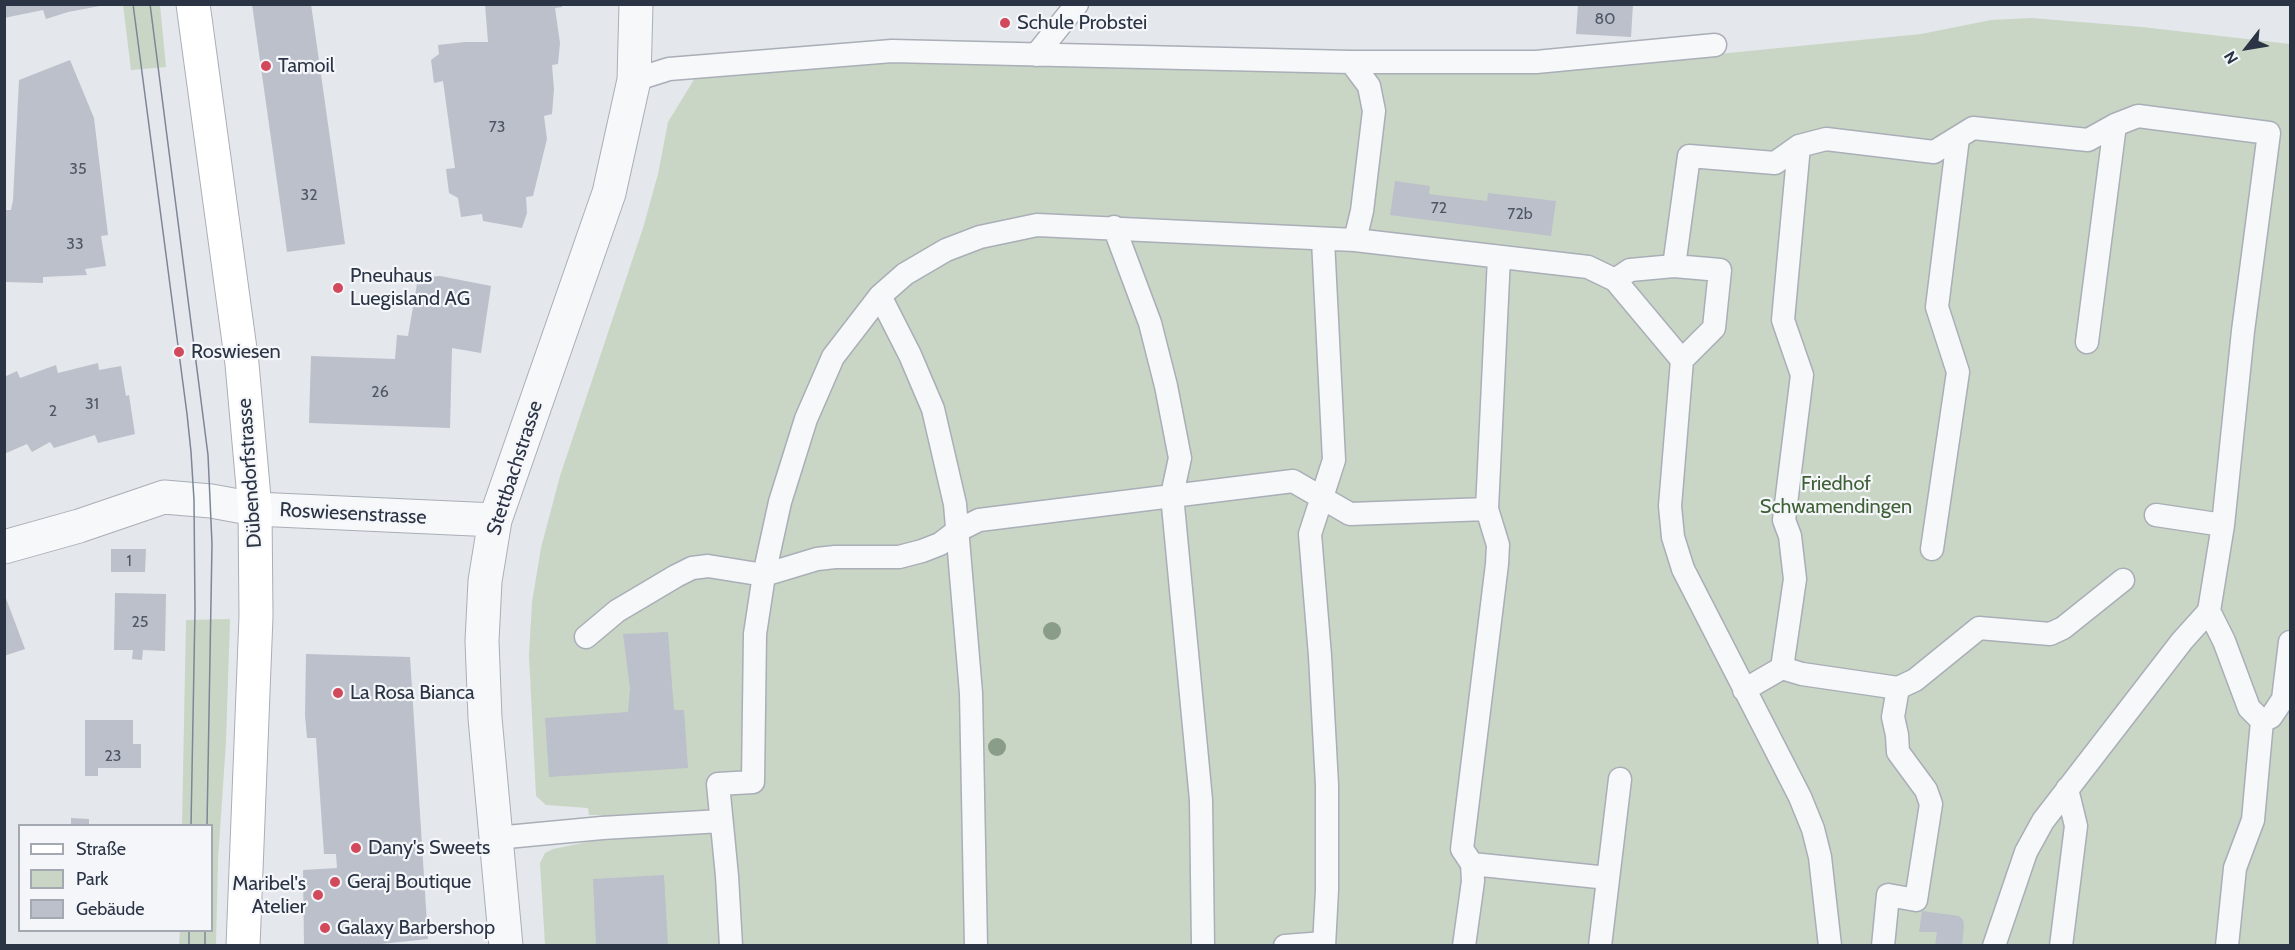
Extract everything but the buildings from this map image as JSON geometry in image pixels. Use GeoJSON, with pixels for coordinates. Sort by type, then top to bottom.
{"type":"FeatureCollection","features":[{"type":"Feature","properties":{"kind":"street","name":"Dübendorfstrasse"},"geometry":{"type":"LineString","coordinates":[[193,4],[242,364],[255,509],[256,616],[243,945]]}},
{"type":"Feature","properties":{"kind":"street","name":"Stettbachstrasse"},"geometry":{"type":"LineString","coordinates":[[506,945],[485,718],[482,641],[485,581],[495,520],[609,193],[634,80],[636,4]]}},
{"type":"Feature","properties":{"kind":"street","name":"Roswiesenstrasse"},"geometry":{"type":"LineString","coordinates":[[4,548],[79,526],[164,497],[211,501],[255,509],[495,520]]}},
{"type":"Feature","properties":{"kind":"lane"},"geometry":{"type":"LineString","coordinates":[[1036,55],[1077,4]]}},
{"type":"Feature","properties":{"kind":"lane"},"geometry":{"type":"LineString","coordinates":[[634,80],[669,69],[892,51],[1351,62],[1536,62],[1715,45]]}},
{"type":"Feature","properties":{"kind":"lane"},"geometry":{"type":"LineString","coordinates":[[1351,62],[1369,86],[1374,111],[1362,211],[1355,240]]}},
{"type":"Feature","properties":{"kind":"lane"},"geometry":{"type":"LineString","coordinates":[[1674,266],[1689,156],[1775,163],[1799,146],[1826,139],[1934,152],[1973,128],[2088,140],[2115,125],[2138,116],[2269,133],[2243,331],[2223,525],[2209,610],[2182,641],[2043,821],[2026,852],[1994,945]]}},
{"type":"Feature","properties":{"kind":"lane"},"geometry":{"type":"LineString","coordinates":[[2087,342],[2115,125]]}},
{"type":"Feature","properties":{"kind":"lane"},"geometry":{"type":"LineString","coordinates":[[1932,549],[1958,372],[1937,307],[1958,138]]}},
{"type":"Feature","properties":{"kind":"lane"},"geometry":{"type":"LineString","coordinates":[[1782,668],[1795,579],[1790,536],[1784,520],[1802,375],[1783,320],[1799,146]]}},
{"type":"Feature","properties":{"kind":"lane"},"geometry":{"type":"LineString","coordinates":[[730,945],[727,876],[718,784],[753,782],[755,634],[764,575],[780,502],[806,419],[833,357],[880,296],[905,274],[946,250],[980,237],[1037,225],[1355,240],[1587,267],[1615,280],[1682,360]]}},
{"type":"Feature","properties":{"kind":"lane"},"geometry":{"type":"LineString","coordinates":[[1114,227],[1150,323],[1166,386],[1180,458],[1172,495],[1202,800],[1203,945]]}},
{"type":"Feature","properties":{"kind":"lane"},"geometry":{"type":"LineString","coordinates":[[1285,945],[1324,944],[1327,890],[1327,785],[1310,534],[1334,460],[1323,240]]}},
{"type":"Feature","properties":{"kind":"lane"},"geometry":{"type":"LineString","coordinates":[[1464,945],[1473,881],[1472,864],[1462,849],[1498,545],[1487,509],[1499,257]]}},
{"type":"Feature","properties":{"kind":"lane"},"geometry":{"type":"LineString","coordinates":[[1615,280],[1630,270],[1674,266],[1720,270],[1714,328],[1682,360],[1670,506],[1672,537],[1683,569],[1800,797],[1813,830],[1820,857],[1830,945]]}},
{"type":"Feature","properties":{"kind":"lane"},"geometry":{"type":"LineString","coordinates":[[880,296],[910,355],[933,409],[955,504],[971,693],[976,945]]}},
{"type":"Feature","properties":{"kind":"lane"},"geometry":{"type":"LineString","coordinates":[[586,637],[617,611],[692,568],[708,566],[764,575],[817,559],[899,557],[940,544],[957,531],[979,520],[1293,481],[1350,514],[1487,509]]}},
{"type":"Feature","properties":{"kind":"lane"},"geometry":{"type":"LineString","coordinates":[[2156,515],[2223,525]]}},
{"type":"Feature","properties":{"kind":"lane"},"geometry":{"type":"LineString","coordinates":[[1744,690],[1782,668],[1802,674],[1898,688],[1916,680],[1979,628],[2050,634],[2063,628],[2123,580]]}},
{"type":"Feature","properties":{"kind":"lane"},"geometry":{"type":"LineString","coordinates":[[2209,610],[2249,708],[2262,721]]}},
{"type":"Feature","properties":{"kind":"lane"},"geometry":{"type":"LineString","coordinates":[[2262,721],[2271,717],[2283,699],[2290,642]]}},
{"type":"Feature","properties":{"kind":"lane"},"geometry":{"type":"LineString","coordinates":[[1884,945],[1888,895],[1916,900],[1930,804],[1926,790],[1898,752],[1898,735],[1893,717],[1898,688]]}},
{"type":"Feature","properties":{"kind":"lane"},"geometry":{"type":"LineString","coordinates":[[2227,945],[2235,868],[2253,820],[2262,721]]}},
{"type":"Feature","properties":{"kind":"lane"},"geometry":{"type":"LineString","coordinates":[[1600,945],[1620,779]]}},
{"type":"Feature","properties":{"kind":"lane"},"geometry":{"type":"LineString","coordinates":[[2061,945],[2076,826],[2067,789]]}},
{"type":"Feature","properties":{"kind":"lane"},"geometry":{"type":"LineString","coordinates":[[496,838],[602,828],[721,821]]}},
{"type":"Feature","properties":{"kind":"lane"},"geometry":{"type":"LineString","coordinates":[[1472,864],[1608,878]]}},
{"type":"Feature","properties":{"kind":"green space"},"geometry":{"type":"Polygon","coordinates":[[[123,5],[160,5],[166,67],[131,70],[123,5]]]}},
{"type":"Feature","properties":{"kind":"green space","name":"Friedhof Schwamendingen"},"geometry":{"type":"Polygon","coordinates":[[[2031,18],[2142,27],[2290,44],[2290,945],[545,945],[540,863],[545,853],[553,849],[602,839],[601,815],[589,815],[588,808],[546,805],[536,796],[529,656],[532,602],[541,548],[560,476],[643,228],[658,174],[668,122],[695,78],[894,62],[1382,72],[1536,72],[1921,34],[1991,20],[2031,18]]]}},
{"type":"Feature","properties":{"kind":"green space"},"geometry":{"type":"Polygon","coordinates":[[[230,619],[216,945],[179,945],[180,932],[213,932],[213,824],[182,824],[186,620],[230,619]]]}},
{"type":"Feature","properties":{"kind":"tram line"},"geometry":{"type":"LineString","coordinates":[[133,4],[191,452],[195,610],[191,824]]}},
{"type":"Feature","properties":{"kind":"tram line"},"geometry":{"type":"LineString","coordinates":[[150,4],[208,455],[212,544],[207,824]]}},
{"type":"Feature","properties":{"kind":"tram line"},"geometry":{"type":"LineString","coordinates":[[189,932],[189,946]]}},
{"type":"Feature","properties":{"kind":"tram line"},"geometry":{"type":"LineString","coordinates":[[205,932],[205,946]]}},
{"type":"Feature","properties":{"kind":"place","name":"Schule Probstei"},"geometry":{"type":"Point","coordinates":[1005,23]}},
{"type":"Feature","properties":{"kind":"place","name":"Tamoil"},"geometry":{"type":"Point","coordinates":[266,66]}},
{"type":"Feature","properties":{"kind":"place","name":"Pneuhaus Luegisland AG"},"geometry":{"type":"Point","coordinates":[338,288]}},
{"type":"Feature","properties":{"kind":"place","name":"Roswiesen"},"geometry":{"type":"Point","coordinates":[179,352]}},
{"type":"Feature","properties":{"kind":"place","name":"La Rosa Bianca"},"geometry":{"type":"Point","coordinates":[338,693]}},
{"type":"Feature","properties":{"kind":"place","name":"Dany's Sweets"},"geometry":{"type":"Point","coordinates":[356,848]}},
{"type":"Feature","properties":{"kind":"place","name":"Geraj Boutique"},"geometry":{"type":"Point","coordinates":[335,882]}},
{"type":"Feature","properties":{"kind":"place","name":"Maribel's Atelier"},"geometry":{"type":"Point","coordinates":[318,895]}},
{"type":"Feature","properties":{"kind":"place","name":"Galaxy Barbershop"},"geometry":{"type":"Point","coordinates":[325,928]}}]}
